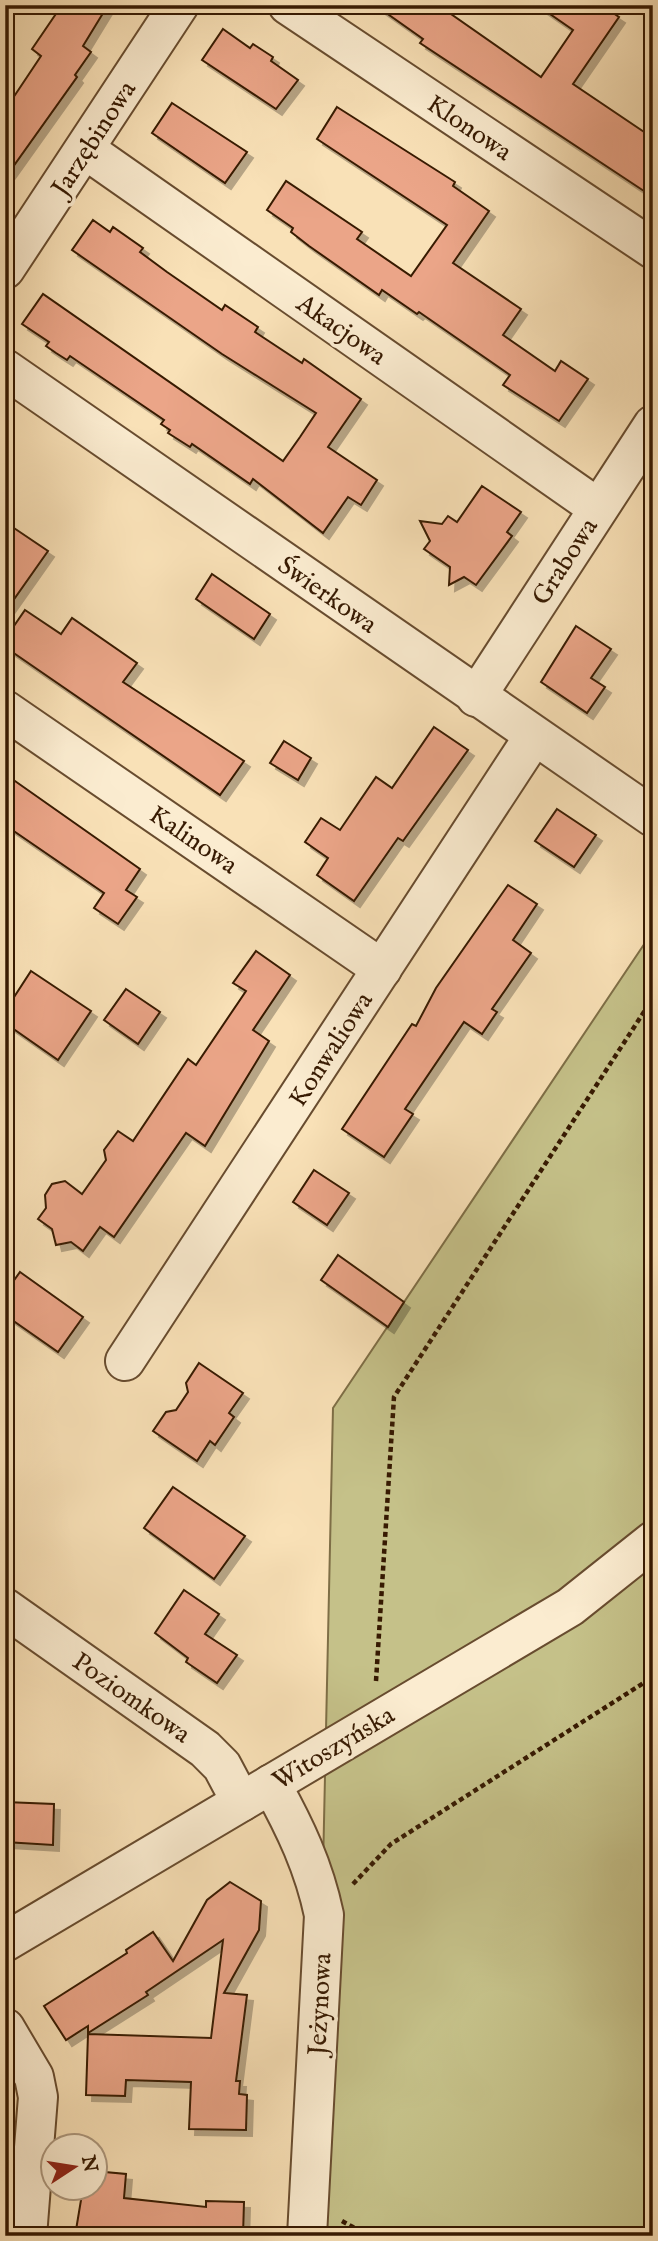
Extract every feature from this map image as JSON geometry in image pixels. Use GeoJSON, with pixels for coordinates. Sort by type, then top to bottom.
{"type":"FeatureCollection","features":[{"type":"Feature","properties":{"kind":"street","name":"Jarzębinowa"},"geometry":{"type":"LineString","coordinates":[[5,269],[179,5]]}},
{"type":"Feature","properties":{"kind":"street","name":"Klonowa"},"geometry":{"type":"LineString","coordinates":[[288,5],[653,248]]}},
{"type":"Feature","properties":{"kind":"street","name":"Akacjowa"},"geometry":{"type":"LineString","coordinates":[[86,149],[598,508]]}},
{"type":"Feature","properties":{"kind":"street","name":"Świerkowa"},"geometry":{"type":"LineString","coordinates":[[5,369],[653,817]]}},
{"type":"Feature","properties":{"kind":"street","name":"Grabowa"},"geometry":{"type":"LineString","coordinates":[[476,697],[653,425]]}},
{"type":"Feature","properties":{"kind":"street","name":"Kalinowa"},"geometry":{"type":"LineString","coordinates":[[5,710],[382,969]]}},
{"type":"Feature","properties":{"kind":"street","name":"Konwaliowa"},"geometry":{"type":"LineString","coordinates":[[125,1362],[534,736]]}},
{"type":"Feature","properties":{"kind":"street","name":"Witoszyńska"},"geometry":{"type":"LineString","coordinates":[[5,1942],[570,1607],[653,1541]]}},
{"type":"Feature","properties":{"kind":"street","name":"Poziomkowa"},"geometry":{"type":"LineString","coordinates":[[5,1608],[205,1749],[256,1793]]}},
{"type":"Feature","properties":{"kind":"street","name":"Jeżynowa"},"geometry":{"type":"LineString","coordinates":[[256,1793],[300,1837],[316,1879],[324,1915],[307,2236]]}},
{"type":"Feature","properties":{"kind":"street"},"geometry":{"type":"LineString","coordinates":[[5,2028],[34,2077],[38,2097],[27,2236]]}},
{"type":"Feature","properties":{"kind":"path"},"geometry":{"type":"LineString","coordinates":[[373,1724],[394,1397],[653,998]]}},
{"type":"Feature","properties":{"kind":"path"},"geometry":{"type":"LineString","coordinates":[[324,1915],[391,1844],[653,1677]]}},
{"type":"Feature","properties":{"kind":"shaded area"},"geometry":{"type":"Polygon","coordinates":[[[653,931],[653,2236],[315,2236],[333,1408],[653,931]]]}},
{"type":"Feature","properties":{"kind":"building"},"geometry":{"type":"Polygon","coordinates":[[[62,5],[108,5],[83,46],[91,52],[75,75],[77,77],[5,178],[5,110],[41,56],[32,49],[62,5]]]}},
{"type":"Feature","properties":{"kind":"building"},"geometry":{"type":"Polygon","coordinates":[[[375,5],[438,5],[541,77],[573,30],[537,5],[601,5],[619,17],[573,84],[653,138],[653,197],[420,43],[423,39],[375,5]]]}},
{"type":"Feature","properties":{"kind":"building"},"geometry":{"type":"Polygon","coordinates":[[[223,29],[250,48],[253,44],[273,57],[271,61],[298,80],[276,109],[202,60],[223,29]]]}},
{"type":"Feature","properties":{"kind":"building"},"geometry":{"type":"Polygon","coordinates":[[[172,103],[247,152],[225,183],[152,133],[172,103]]]}},
{"type":"Feature","properties":{"kind":"building"},"geometry":{"type":"Polygon","coordinates":[[[337,107],[455,182],[453,186],[489,211],[453,263],[521,309],[503,335],[555,371],[561,361],[588,379],[559,421],[503,385],[510,375],[419,312],[417,314],[382,290],[379,295],[309,246],[291,232],[293,228],[267,210],[286,181],[362,232],[357,239],[411,276],[447,225],[317,139],[337,107]]]}},
{"type":"Feature","properties":{"kind":"building"},"geometry":{"type":"Polygon","coordinates":[[[93,220],[110,232],[113,227],[143,248],[140,252],[167,272],[222,310],[225,305],[258,327],[255,332],[302,363],[304,359],[361,399],[328,447],[377,480],[361,505],[348,497],[323,533],[253,479],[250,484],[192,444],[190,447],[168,433],[170,430],[161,424],[164,420],[70,356],[67,360],[56,353],[46,346],[49,342],[22,324],[43,294],[283,461],[300,437],[316,413],[222,354],[72,250],[93,220]]]}},
{"type":"Feature","properties":{"kind":"building"},"geometry":{"type":"Polygon","coordinates":[[[482,486],[521,512],[507,532],[512,536],[476,585],[464,577],[449,585],[450,567],[424,549],[430,541],[420,521],[442,524],[448,516],[457,522],[482,486]]]}},
{"type":"Feature","properties":{"kind":"building"},"geometry":{"type":"Polygon","coordinates":[[[5,522],[48,551],[5,612],[5,522]]]}},
{"type":"Feature","properties":{"kind":"building"},"geometry":{"type":"Polygon","coordinates":[[[212,574],[270,614],[254,639],[196,599],[212,574]]]}},
{"type":"Feature","properties":{"kind":"building"},"geometry":{"type":"Polygon","coordinates":[[[25,610],[61,634],[72,618],[137,663],[123,682],[244,761],[220,795],[5,647],[5,639],[25,610]]]}},
{"type":"Feature","properties":{"kind":"building"},"geometry":{"type":"Polygon","coordinates":[[[576,626],[611,649],[591,678],[605,687],[587,713],[541,682],[576,626]]]}},
{"type":"Feature","properties":{"kind":"building"},"geometry":{"type":"Polygon","coordinates":[[[434,727],[468,750],[403,841],[398,838],[354,901],[317,875],[328,858],[305,842],[321,818],[340,830],[376,777],[392,788],[434,727]]]}},
{"type":"Feature","properties":{"kind":"building"},"geometry":{"type":"Polygon","coordinates":[[[284,741],[311,758],[298,780],[270,763],[284,741]]]}},
{"type":"Feature","properties":{"kind":"building"},"geometry":{"type":"Polygon","coordinates":[[[5,774],[140,869],[126,890],[137,897],[118,924],[94,908],[104,893],[5,825],[5,774]]]}},
{"type":"Feature","properties":{"kind":"building"},"geometry":{"type":"Polygon","coordinates":[[[557,809],[596,835],[574,867],[535,841],[557,809]]]}},
{"type":"Feature","properties":{"kind":"building"},"geometry":{"type":"Polygon","coordinates":[[[508,885],[537,904],[513,940],[531,953],[492,1009],[497,1012],[482,1034],[464,1022],[405,1109],[413,1114],[384,1157],[342,1129],[412,1024],[416,1026],[436,988],[508,885]]]}},
{"type":"Feature","properties":{"kind":"building"},"geometry":{"type":"Polygon","coordinates":[[[256,951],[290,975],[253,1030],[269,1041],[205,1146],[186,1133],[114,1237],[100,1227],[83,1251],[71,1242],[56,1245],[52,1229],[38,1219],[46,1208],[45,1195],[52,1184],[65,1181],[82,1194],[106,1160],[104,1150],[118,1131],[133,1141],[188,1059],[196,1065],[246,991],[233,983],[256,951]]]}},
{"type":"Feature","properties":{"kind":"building"},"geometry":{"type":"Polygon","coordinates":[[[31,971],[91,1011],[58,1060],[5,1023],[5,1011],[31,971]]]}},
{"type":"Feature","properties":{"kind":"building"},"geometry":{"type":"Polygon","coordinates":[[[126,989],[160,1012],[138,1044],[104,1020],[126,989]]]}},
{"type":"Feature","properties":{"kind":"building"},"geometry":{"type":"Polygon","coordinates":[[[314,1170],[349,1193],[327,1225],[293,1202],[314,1170]]]}},
{"type":"Feature","properties":{"kind":"building"},"geometry":{"type":"Polygon","coordinates":[[[338,1255],[404,1302],[388,1327],[321,1280],[338,1255]]]}},
{"type":"Feature","properties":{"kind":"building"},"geometry":{"type":"Polygon","coordinates":[[[20,1272],[83,1317],[58,1352],[5,1315],[5,1293],[20,1272]]]}},
{"type":"Feature","properties":{"kind":"building"},"geometry":{"type":"Polygon","coordinates":[[[199,1363],[243,1393],[229,1413],[234,1417],[215,1445],[210,1441],[197,1461],[153,1431],[166,1412],[176,1410],[188,1392],[186,1383],[199,1363]]]}},
{"type":"Feature","properties":{"kind":"building"},"geometry":{"type":"Polygon","coordinates":[[[173,1487],[245,1536],[214,1579],[144,1528],[173,1487]]]}},
{"type":"Feature","properties":{"kind":"building"},"geometry":{"type":"Polygon","coordinates":[[[184,1590],[219,1614],[205,1634],[237,1655],[217,1683],[186,1662],[188,1658],[155,1633],[184,1590]]]}},
{"type":"Feature","properties":{"kind":"building"},"geometry":{"type":"Polygon","coordinates":[[[5,1802],[54,1804],[53,1845],[5,1842],[5,1802]]]}},
{"type":"Feature","properties":{"kind":"building"},"geometry":{"type":"Polygon","coordinates":[[[230,1882],[261,1901],[259,1930],[224,1993],[247,1995],[236,2081],[240,2081],[239,2094],[247,2095],[246,2130],[189,2129],[191,2082],[126,2080],[125,2096],[86,2095],[88,2034],[211,2038],[223,1940],[146,1992],[148,1995],[88,2033],[88,2026],[66,2040],[44,2006],[127,1953],[126,1950],[153,1932],[173,1961],[207,1900],[230,1882]]]}},
{"type":"Feature","properties":{"kind":"building"},"geometry":{"type":"Polygon","coordinates":[[[108,2172],[126,2174],[124,2198],[206,2207],[206,2201],[244,2202],[243,2236],[75,2236],[81,2202],[108,2202],[108,2172]]]}}]}
